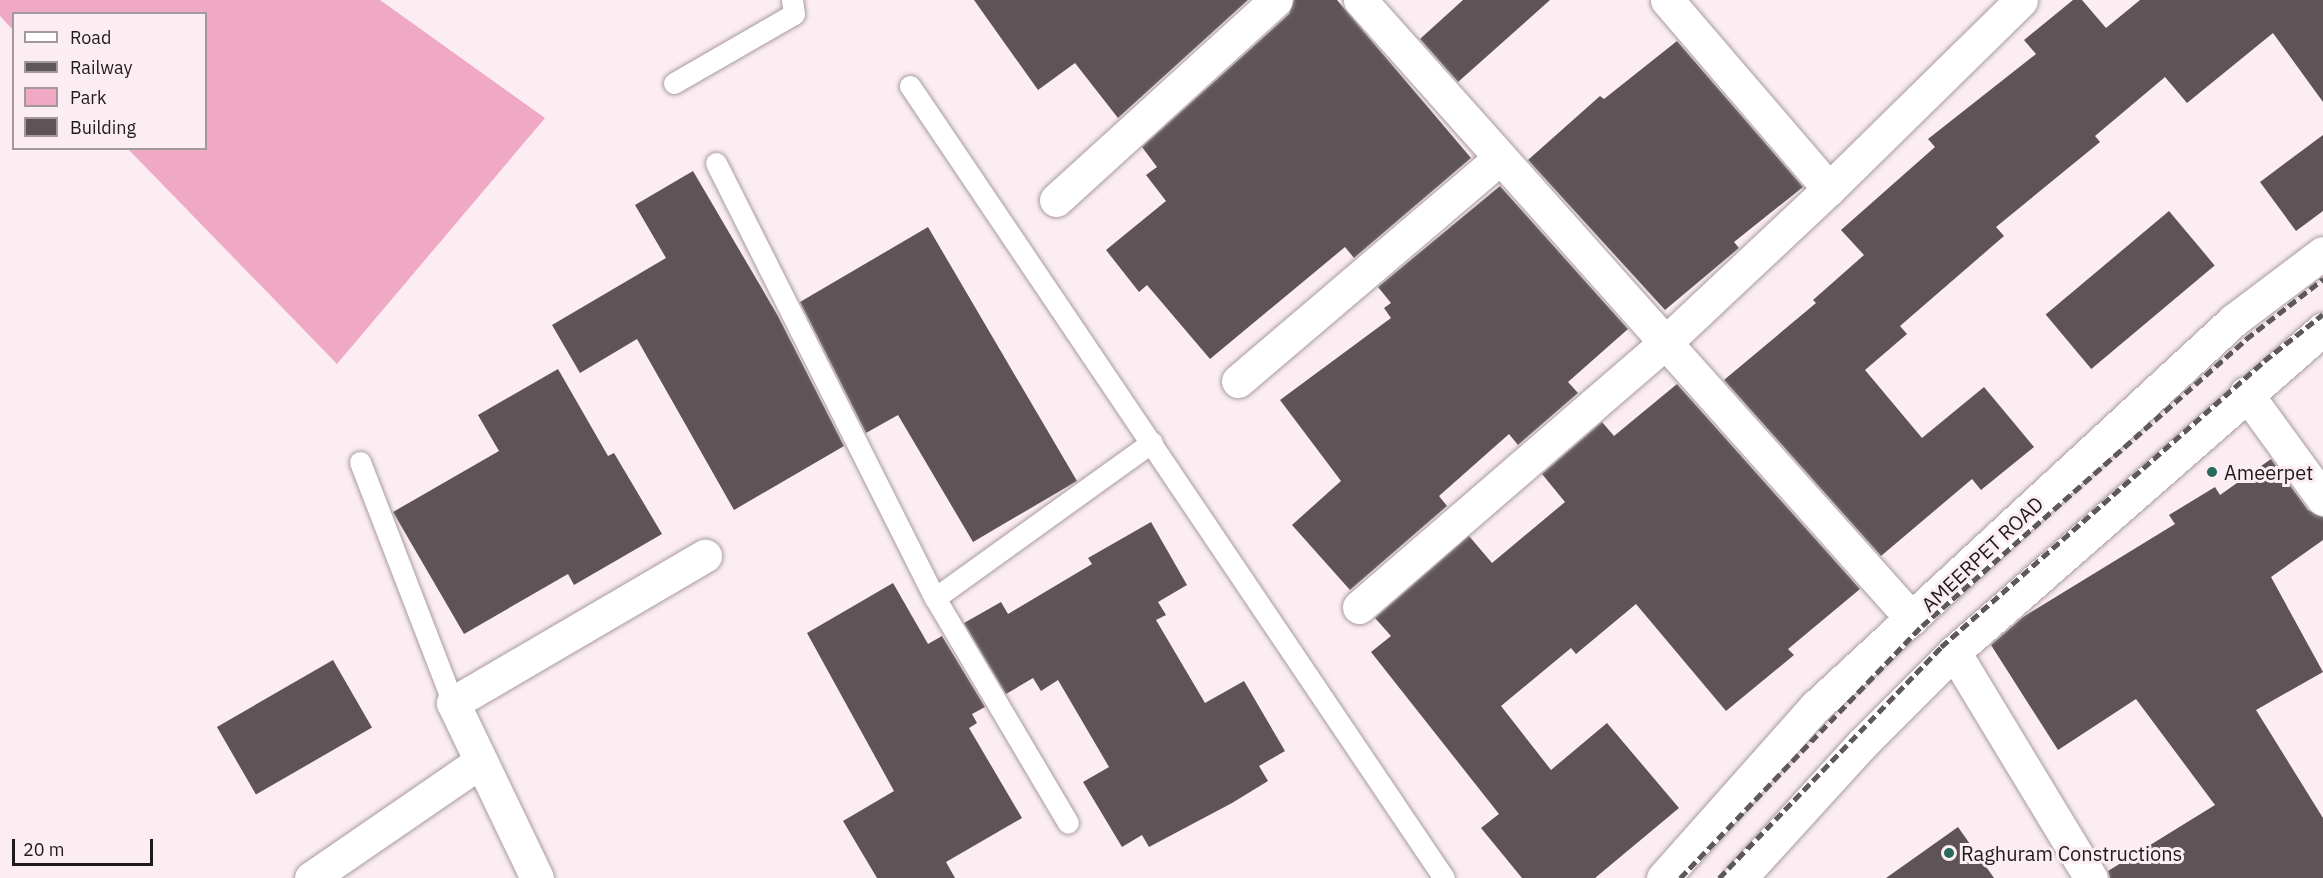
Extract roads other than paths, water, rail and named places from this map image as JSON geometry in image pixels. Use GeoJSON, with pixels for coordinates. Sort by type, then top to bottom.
{"type":"FeatureCollection","features":[{"type":"Feature","properties":{"kind":"street"},"geometry":{"type":"LineString","coordinates":[[1056,200],[1276,0]]}},
{"type":"Feature","properties":{"kind":"street"},"geometry":{"type":"LineString","coordinates":[[1360,0],[1667,341],[1912,619]]}},
{"type":"Feature","properties":{"kind":"street"},"geometry":{"type":"LineString","coordinates":[[1667,0],[1829,189]]}},
{"type":"Feature","properties":{"kind":"street"},"geometry":{"type":"LineString","coordinates":[[1359,607],[1667,341],[1829,189],[2021,0]]}},
{"type":"Feature","properties":{"kind":"street"},"geometry":{"type":"LineString","coordinates":[[1238,381],[1500,158]]}},
{"type":"Feature","properties":{"kind":"street","name":"AMEERPET ROAD"},"geometry":{"type":"LineString","coordinates":[[1663,878],[1815,707],[2234,321],[2323,253]]}},
{"type":"Feature","properties":{"kind":"street"},"geometry":{"type":"LineString","coordinates":[[1740,878],[1862,744],[1954,652],[2246,393],[2323,329]]}},
{"type":"Feature","properties":{"kind":"street"},"geometry":{"type":"LineString","coordinates":[[2246,393],[2323,499]]}},
{"type":"Feature","properties":{"kind":"street"},"geometry":{"type":"LineString","coordinates":[[537,878],[453,703],[705,556]]}},
{"type":"Feature","properties":{"kind":"street"},"geometry":{"type":"LineString","coordinates":[[1954,652],[2091,878]]}},
{"type":"Feature","properties":{"kind":"street"},"geometry":{"type":"LineString","coordinates":[[311,878],[480,761]]}},
{"type":"Feature","properties":{"kind":"lane"},"geometry":{"type":"LineString","coordinates":[[674,83],[794,14],[792,0]]}},
{"type":"Feature","properties":{"kind":"lane"},"geometry":{"type":"LineString","coordinates":[[910,86],[1444,878]]}},
{"type":"Feature","properties":{"kind":"lane"},"geometry":{"type":"LineString","coordinates":[[716,162],[935,598],[1068,822]]}},
{"type":"Feature","properties":{"kind":"lane"},"geometry":{"type":"LineString","coordinates":[[935,598],[1152,442]]}},
{"type":"Feature","properties":{"kind":"lane"},"geometry":{"type":"LineString","coordinates":[[360,462],[453,703]]}},
{"type":"Feature","properties":{"kind":"railway"},"geometry":{"type":"LineString","coordinates":[[1680,878],[1922,626],[2246,339],[2323,279]]}},
{"type":"Feature","properties":{"kind":"railway"},"geometry":{"type":"LineString","coordinates":[[1719,878],[1941,647],[2264,361],[2323,314]]}},
{"type":"Feature","properties":{"kind":"place","name":"Ameerpet"},"geometry":{"type":"Point","coordinates":[2212,472]}},
{"type":"Feature","properties":{"kind":"place","name":"Raghuram Constructions"},"geometry":{"type":"Point","coordinates":[1949,853]}}]}
